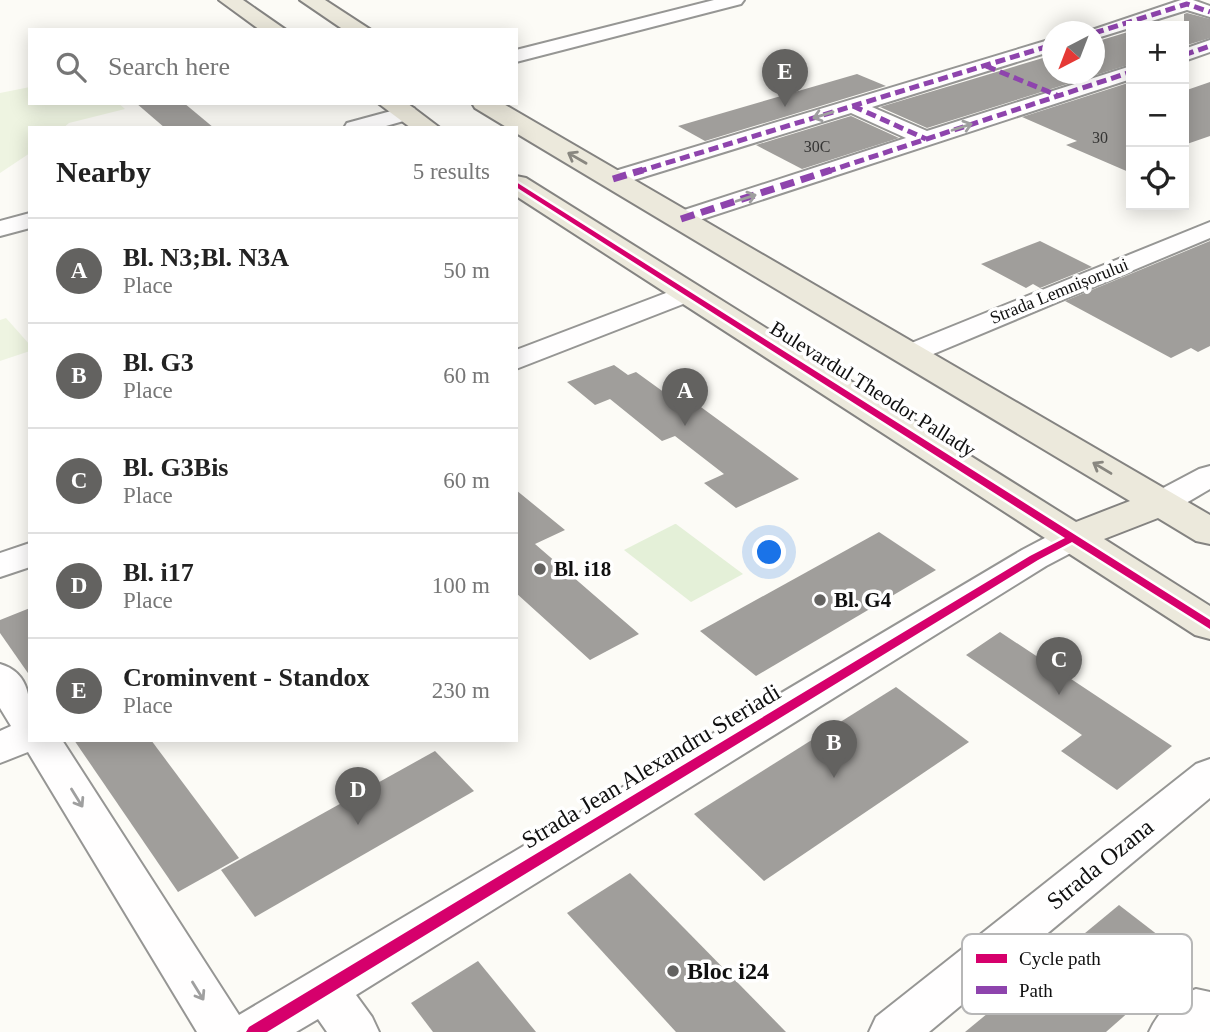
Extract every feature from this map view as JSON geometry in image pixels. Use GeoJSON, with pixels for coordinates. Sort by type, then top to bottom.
{"type":"FeatureCollection","features":[{"type":"Feature","properties":{"kind":"main road"},"geometry":{"type":"LineString","coordinates":[[229,0],[272,28]]}},
{"type":"Feature","properties":{"kind":"main road"},"geometry":{"type":"LineString","coordinates":[[310,0],[357,28]]}},
{"type":"Feature","properties":{"kind":"main road"},"geometry":{"type":"LineString","coordinates":[[487,105],[1210,532]]}},
{"type":"Feature","properties":{"kind":"main road"},"geometry":{"type":"LineString","coordinates":[[398,108],[425,126]]}},
{"type":"Feature","properties":{"kind":"main road","name":"Bulevardul Theodor Pallady"},"geometry":{"type":"LineString","coordinates":[[518,185],[1210,625]]}},
{"type":"Feature","properties":{"kind":"main road"},"geometry":{"type":"LineString","coordinates":[[1072,538],[1160,503]]}},
{"type":"Feature","properties":{"kind":"street"},"geometry":{"type":"LineString","coordinates":[[518,55],[735,0]]}},
{"type":"Feature","properties":{"kind":"street"},"geometry":{"type":"LineString","coordinates":[[1105,30],[1187,4],[1210,12]]}},
{"type":"Feature","properties":{"kind":"street"},"geometry":{"type":"LineString","coordinates":[[1189,53],[1210,46]]}},
{"type":"Feature","properties":{"kind":"street"},"geometry":{"type":"LineString","coordinates":[[613,179],[1042,48]]}},
{"type":"Feature","properties":{"kind":"street"},"geometry":{"type":"LineString","coordinates":[[986,66],[1059,96]]}},
{"type":"Feature","properties":{"kind":"street"},"geometry":{"type":"LineString","coordinates":[[681,219],[1126,74]]}},
{"type":"Feature","properties":{"kind":"street"},"geometry":{"type":"LineString","coordinates":[[853,106],[926,139]]}},
{"type":"Feature","properties":{"kind":"street"},"geometry":{"type":"LineString","coordinates":[[359,126],[398,108]]}},
{"type":"Feature","properties":{"kind":"street"},"geometry":{"type":"LineString","coordinates":[[0,229],[28,221]]}},
{"type":"Feature","properties":{"kind":"street","name":"Strada Lemnișorului"},"geometry":{"type":"LineString","coordinates":[[909,354],[1210,229]]}},
{"type":"Feature","properties":{"kind":"street"},"geometry":{"type":"LineString","coordinates":[[518,359],[687,293]]}},
{"type":"Feature","properties":{"kind":"street"},"geometry":{"type":"LineString","coordinates":[[1160,503],[1210,476]]}},
{"type":"Feature","properties":{"kind":"street","name":"Strada Jean Alexandru Steriadi"},"geometry":{"type":"LineString","coordinates":[[254,1032],[1015,569],[1072,538]]}},
{"type":"Feature","properties":{"kind":"street"},"geometry":{"type":"LineString","coordinates":[[0,566],[28,555]]}},
{"type":"Feature","properties":{"kind":"street"},"geometry":{"type":"LineString","coordinates":[[0,677],[28,720]]}},
{"type":"Feature","properties":{"kind":"street"},"geometry":{"type":"LineString","coordinates":[[0,748],[28,735]]}},
{"type":"Feature","properties":{"kind":"street"},"geometry":{"type":"LineString","coordinates":[[42,742],[223,1032]]}},
{"type":"Feature","properties":{"kind":"street","name":"Strada Ozana"},"geometry":{"type":"LineString","coordinates":[[1014,934],[1210,775]]}},
{"type":"Feature","properties":{"kind":"street","name":"Strada Ozana"},"geometry":{"type":"LineString","coordinates":[[893,1032],[962,976]]}},
{"type":"Feature","properties":{"kind":"street"},"geometry":{"type":"LineString","coordinates":[[324,989],[355,1032]]}},
{"type":"Feature","properties":{"kind":"street"},"geometry":{"type":"LineString","coordinates":[[1192,1014],[1196,1010],[1210,1013]]}},
{"type":"Feature","properties":{"kind":"street"},"geometry":{"type":"LineString","coordinates":[[1172,1032],[1192,1014]]}},
{"type":"Feature","properties":{"kind":"green space"},"geometry":{"type":"Polygon","coordinates":[[[28,87],[28,105],[120,105],[125,109],[65,126],[28,126],[28,154],[0,173],[0,93],[28,87]]]}},
{"type":"Feature","properties":{"kind":"green space"},"geometry":{"type":"Polygon","coordinates":[[[6,318],[28,343],[28,352],[0,361],[0,320],[6,318]]]}},
{"type":"Feature","properties":{"kind":"green space"},"geometry":{"type":"Polygon","coordinates":[[[676,524],[743,574],[691,602],[624,550],[676,524]]]}},
{"type":"Feature","properties":{"kind":"building"},"geometry":{"type":"Polygon","coordinates":[[[1184,14],[1210,19],[1210,38],[1189,44],[1189,21],[1184,21],[1184,14]]]}},
{"type":"Feature","properties":{"kind":"building"},"geometry":{"type":"Polygon","coordinates":[[[1126,33],[1126,66],[1105,72],[1105,39],[1126,33]]]}},
{"type":"Feature","properties":{"kind":"building"},"geometry":{"type":"Polygon","coordinates":[[[1042,58],[1042,84],[1067,84],[927,128],[880,107],[1042,58]]]}},
{"type":"Feature","properties":{"kind":"building"},"geometry":{"type":"Polygon","coordinates":[[[857,74],[886,86],[705,141],[678,126],[857,74]]]}},
{"type":"Feature","properties":{"kind":"building"},"geometry":{"type":"Polygon","coordinates":[[[1210,82],[1210,136],[1189,143],[1189,89],[1210,82]]]}},
{"type":"Feature","properties":{"kind":"building"},"geometry":{"type":"Polygon","coordinates":[[[1126,84],[1126,171],[1066,145],[1077,141],[1022,117],[1126,84]]]}},
{"type":"Feature","properties":{"kind":"building"},"geometry":{"type":"Polygon","coordinates":[[[138,105],[186,105],[212,126],[163,126],[138,105]]]}},
{"type":"Feature","properties":{"kind":"building"},"geometry":{"type":"Polygon","coordinates":[[[851,116],[899,138],[802,169],[756,145],[851,116]]]}},
{"type":"Feature","properties":{"kind":"building"},"geometry":{"type":"Polygon","coordinates":[[[1040,241],[1092,267],[1040,288],[1033,284],[1026,288],[981,264],[1040,241]]]}},
{"type":"Feature","properties":{"kind":"building"},"geometry":{"type":"Polygon","coordinates":[[[1210,241],[1210,346],[1198,352],[1191,348],[1171,358],[1065,301],[1210,241]]]}},
{"type":"Feature","properties":{"kind":"building"},"geometry":{"type":"Polygon","coordinates":[[[614,365],[628,375],[636,372],[683,406],[694,402],[799,479],[736,508],[704,483],[724,474],[675,436],[662,441],[610,399],[595,405],[567,382],[614,365]]]}},
{"type":"Feature","properties":{"kind":"building","name":"Bl. i18"},"geometry":{"type":"Polygon","coordinates":[[[518,492],[565,530],[535,544],[639,634],[590,660],[518,595],[518,492]]]}},
{"type":"Feature","properties":{"kind":"building","name":"Bl. G4"},"geometry":{"type":"Polygon","coordinates":[[[879,532],[936,570],[756,676],[700,631],[879,532]]]}},
{"type":"Feature","properties":{"kind":"building"},"geometry":{"type":"Polygon","coordinates":[[[28,609],[28,673],[0,633],[0,620],[28,609]]]}},
{"type":"Feature","properties":{"kind":"building"},"geometry":{"type":"Polygon","coordinates":[[[1000,632],[1172,746],[1117,790],[1061,751],[1082,735],[966,655],[1000,632]]]}},
{"type":"Feature","properties":{"kind":"building"},"geometry":{"type":"Polygon","coordinates":[[[896,687],[969,742],[764,881],[694,814],[896,687]]]}},
{"type":"Feature","properties":{"kind":"building"},"geometry":{"type":"Polygon","coordinates":[[[75,742],[152,742],[239,858],[178,892],[75,742]]]}},
{"type":"Feature","properties":{"kind":"building"},"geometry":{"type":"Polygon","coordinates":[[[435,751],[474,791],[255,917],[221,870],[435,751]]]}},
{"type":"Feature","properties":{"kind":"building","name":"Bloc i24"},"geometry":{"type":"Polygon","coordinates":[[[630,873],[786,1032],[676,1032],[567,913],[630,873]]]}},
{"type":"Feature","properties":{"kind":"building"},"geometry":{"type":"Polygon","coordinates":[[[1119,905],[1157,934],[1084,934],[1119,905]]]}},
{"type":"Feature","properties":{"kind":"building"},"geometry":{"type":"Polygon","coordinates":[[[478,961],[536,1032],[433,1032],[411,1003],[478,961]]]}},
{"type":"Feature","properties":{"kind":"building"},"geometry":{"type":"Polygon","coordinates":[[[987,1014],[1126,1014],[1106,1032],[965,1032],[987,1014]]]}},
{"type":"Feature","properties":{"kind":"marked path"},"geometry":{"type":"LineString","coordinates":[[1105,30],[1187,4],[1210,12]]}},
{"type":"Feature","properties":{"kind":"marked path"},"geometry":{"type":"LineString","coordinates":[[1189,53],[1210,46]]}},
{"type":"Feature","properties":{"kind":"marked path"},"geometry":{"type":"LineString","coordinates":[[613,179],[1042,48]]}},
{"type":"Feature","properties":{"kind":"marked path"},"geometry":{"type":"LineString","coordinates":[[986,66],[1059,96]]}},
{"type":"Feature","properties":{"kind":"marked path"},"geometry":{"type":"LineString","coordinates":[[681,219],[1126,74]]}},
{"type":"Feature","properties":{"kind":"marked path"},"geometry":{"type":"LineString","coordinates":[[853,106],[926,139]]}},
{"type":"Feature","properties":{"kind":"cycle path"},"geometry":{"type":"LineString","coordinates":[[518,185],[1210,625]]}},
{"type":"Feature","properties":{"kind":"cycle path"},"geometry":{"type":"LineString","coordinates":[[254,1032],[1034,558],[1072,538]]}},
{"type":"Feature","properties":{"kind":"place","name":"Crominvent - Standox"},"geometry":{"type":"Point","coordinates":[785,107]}},
{"type":"Feature","properties":{"kind":"place","name":"Bl. N3;Bl. N3A"},"geometry":{"type":"Point","coordinates":[685,426]}},
{"type":"Feature","properties":{"kind":"place","name":"Bl. i18"},"geometry":{"type":"Point","coordinates":[540,569]}},
{"type":"Feature","properties":{"kind":"place","name":"Bl. G4"},"geometry":{"type":"Point","coordinates":[820,600]}},
{"type":"Feature","properties":{"kind":"place","name":"Bl. G3Bis"},"geometry":{"type":"Point","coordinates":[1059,695]}},
{"type":"Feature","properties":{"kind":"place","name":"Bl. G3"},"geometry":{"type":"Point","coordinates":[834,778]}},
{"type":"Feature","properties":{"kind":"place","name":"Bl. i17"},"geometry":{"type":"Point","coordinates":[358,825]}},
{"type":"Feature","properties":{"kind":"place","name":"Bloc i24"},"geometry":{"type":"Point","coordinates":[673,971]}}]}
